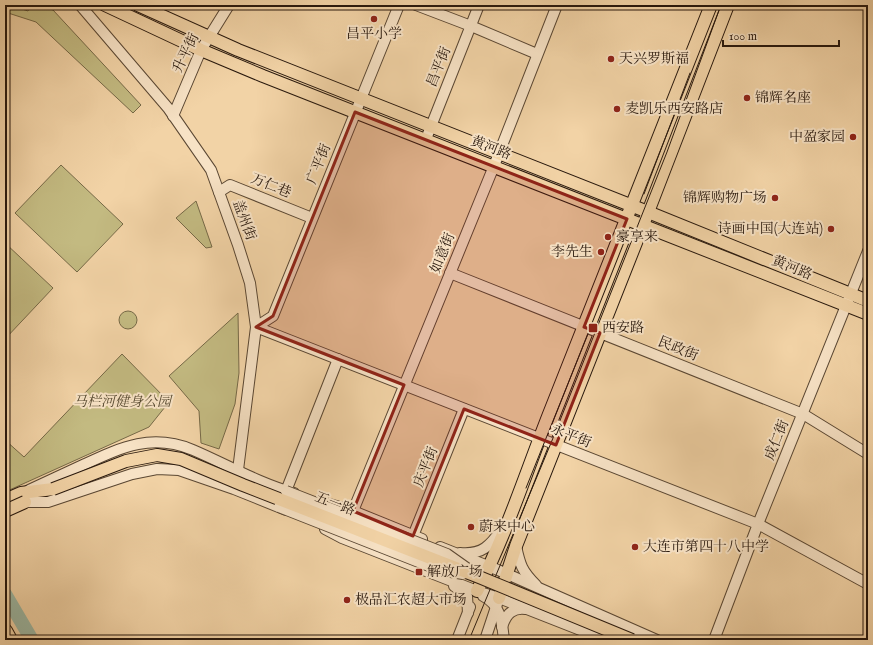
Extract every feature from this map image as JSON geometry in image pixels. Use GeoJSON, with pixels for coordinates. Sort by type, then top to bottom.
{"type":"FeatureCollection","features":[{"type":"Feature","properties":{"kind":"highway"},"geometry":{"type":"LineString","coordinates":[[5,631],[10,640]]}},
{"type":"Feature","properties":{"kind":"main road","name":"黄河路"},"geometry":{"type":"LineString","coordinates":[[104,5],[202,50],[627,219],[849,300],[868,302]]}},
{"type":"Feature","properties":{"kind":"main road","name":"黄河路"},"geometry":{"type":"LineString","coordinates":[[138,5],[209,37],[361,99],[648,212],[849,300],[868,314]]}},
{"type":"Feature","properties":{"kind":"main road"},"geometry":{"type":"LineString","coordinates":[[477,591],[489,567],[509,518],[539,438],[711,5]]}},
{"type":"Feature","properties":{"kind":"main road"},"geometry":{"type":"LineString","coordinates":[[498,602],[516,546],[728,5]]}},
{"type":"Feature","properties":{"kind":"main road","name":"五一路"},"geometry":{"type":"LineString","coordinates":[[24,498],[53,489],[126,461],[157,455],[181,459],[243,485],[479,577],[632,640]]}},
{"type":"Feature","properties":{"kind":"main road"},"geometry":{"type":"LineString","coordinates":[[5,500],[24,498]]}},
{"type":"Feature","properties":{"kind":"main road"},"geometry":{"type":"LineString","coordinates":[[5,511],[24,498]]}},
{"type":"Feature","properties":{"kind":"street","name":"盖州街"},"geometry":{"type":"LineString","coordinates":[[80,5],[168,108],[211,170],[238,245],[250,283],[256,327],[238,472],[234,489]]}},
{"type":"Feature","properties":{"kind":"street","name":"升平街"},"geometry":{"type":"LineString","coordinates":[[173,116],[202,50],[229,5]]}},
{"type":"Feature","properties":{"kind":"street","name":"广平街"},"geometry":{"type":"LineString","coordinates":[[256,327],[273,316],[399,5]]}},
{"type":"Feature","properties":{"kind":"street"},"geometry":{"type":"LineString","coordinates":[[416,5],[537,54]]}},
{"type":"Feature","properties":{"kind":"street","name":"昌平街"},"geometry":{"type":"LineString","coordinates":[[426,139],[479,5]]}},
{"type":"Feature","properties":{"kind":"street","name":"如意街"},"geometry":{"type":"LineString","coordinates":[[353,510],[494,166],[537,54],[558,5]]}},
{"type":"Feature","properties":{"kind":"street","name":"万仁巷"},"geometry":{"type":"LineString","coordinates":[[219,192],[230,185],[312,218]]}},
{"type":"Feature","properties":{"kind":"street","name":"成仁街"},"geometry":{"type":"LineString","coordinates":[[714,640],[758,524],[868,251]]}},
{"type":"Feature","properties":{"kind":"street","name":"民政街"},"geometry":{"type":"LineString","coordinates":[[450,273],[803,414],[868,454]]}},
{"type":"Feature","properties":{"kind":"street","name":"永平街"},"geometry":{"type":"LineString","coordinates":[[256,327],[758,524],[868,584]]}},
{"type":"Feature","properties":{"kind":"street"},"geometry":{"type":"LineString","coordinates":[[286,491],[338,359]]}},
{"type":"Feature","properties":{"kind":"street","name":"庆平街"},"geometry":{"type":"LineString","coordinates":[[413,536],[464,409]]}},
{"type":"Feature","properties":{"kind":"street"},"geometry":{"type":"LineString","coordinates":[[24,498],[119,449],[145,443],[164,442],[192,450],[238,472],[447,554],[479,577]]}},
{"type":"Feature","properties":{"kind":"street"},"geometry":{"type":"LineString","coordinates":[[24,498],[48,502],[132,474],[157,469],[179,470],[234,489],[440,570],[479,577]]}},
{"type":"Feature","properties":{"kind":"street"},"geometry":{"type":"LineString","coordinates":[[286,491],[353,510],[657,640]]}},
{"type":"Feature","properties":{"kind":"street"},"geometry":{"type":"LineString","coordinates":[[279,507],[342,538],[477,591],[498,602],[529,610],[606,640]]}},
{"type":"Feature","properties":{"kind":"street"},"geometry":{"type":"LineString","coordinates":[[452,552],[469,554],[486,549],[509,518]]}},
{"type":"Feature","properties":{"kind":"street"},"geometry":{"type":"LineString","coordinates":[[516,546],[520,564],[524,571],[537,585],[550,593]]}},
{"type":"Feature","properties":{"kind":"street"},"geometry":{"type":"LineString","coordinates":[[489,567],[498,602],[504,640]]}},
{"type":"Feature","properties":{"kind":"street"},"geometry":{"type":"LineString","coordinates":[[435,574],[451,583],[466,596],[468,613]]}},
{"type":"Feature","properties":{"kind":"street"},"geometry":{"type":"LineString","coordinates":[[457,640],[477,591]]}},
{"type":"Feature","properties":{"kind":"street"},"geometry":{"type":"LineString","coordinates":[[485,640],[498,602]]}},
{"type":"Feature","properties":{"kind":"street"},"geometry":{"type":"LineString","coordinates":[[502,627],[510,612],[521,608],[529,610]]}},
{"type":"Feature","properties":{"kind":"highlighted area"},"geometry":{"type":"Polygon","coordinates":[[[355,112],[627,219],[584,327],[600,333],[556,445],[464,409],[413,536],[353,511],[404,385],[256,327],[273,316],[355,112]]]}},
{"type":"Feature","properties":{"kind":"green space"},"geometry":{"type":"Polygon","coordinates":[[[5,5],[10,5],[28,11],[31,5],[53,10],[141,105],[133,113],[36,22],[5,12],[5,5]]]}},
{"type":"Feature","properties":{"kind":"green space"},"geometry":{"type":"Polygon","coordinates":[[[61,165],[123,224],[77,272],[15,213],[61,165]]]}},
{"type":"Feature","properties":{"kind":"green space"},"geometry":{"type":"Polygon","coordinates":[[[196,201],[212,247],[206,248],[176,218],[196,201]]]}},
{"type":"Feature","properties":{"kind":"green space"},"geometry":{"type":"Polygon","coordinates":[[[5,243],[53,288],[5,339],[5,243]]]}},
{"type":"Feature","properties":{"kind":"green space"},"geometry":{"type":"Polygon","coordinates":[[[128,311],[134,314],[137,320],[134,326],[128,329],[122,326],[119,320],[122,314],[128,311]]]}},
{"type":"Feature","properties":{"kind":"green space"},"geometry":{"type":"Polygon","coordinates":[[[238,313],[239,373],[235,404],[219,449],[201,443],[199,411],[169,376],[238,313]]]}},
{"type":"Feature","properties":{"kind":"green space","name":"马栏河健身公园"},"geometry":{"type":"Polygon","coordinates":[[[122,354],[169,402],[149,427],[5,492],[5,440],[24,457],[122,354]]]}},
{"type":"Feature","properties":{"kind":"waterway"},"geometry":{"type":"LineString","coordinates":[[5,594],[32,640]]}},
{"type":"Feature","properties":{"kind":"tram line"},"geometry":{"type":"LineString","coordinates":[[469,640],[551,443],[667,152],[721,5]]}},
{"type":"Feature","properties":{"kind":"tram line"},"geometry":{"type":"LineString","coordinates":[[644,194],[690,73]]}},
{"type":"Feature","properties":{"kind":"tram line"},"geometry":{"type":"LineString","coordinates":[[526,488],[592,324]]}},
{"type":"Feature","properties":{"kind":"place","name":"昌平小学"},"geometry":{"type":"Point","coordinates":[374,19]}},
{"type":"Feature","properties":{"kind":"place","name":"天兴罗斯福"},"geometry":{"type":"Point","coordinates":[611,59]}},
{"type":"Feature","properties":{"kind":"place","name":"锦辉名座"},"geometry":{"type":"Point","coordinates":[747,98]}},
{"type":"Feature","properties":{"kind":"place","name":"麦凯乐西安路店"},"geometry":{"type":"Point","coordinates":[617,109]}},
{"type":"Feature","properties":{"kind":"place","name":"中盈家园"},"geometry":{"type":"Point","coordinates":[853,137]}},
{"type":"Feature","properties":{"kind":"place","name":"锦辉购物广场"},"geometry":{"type":"Point","coordinates":[775,198]}},
{"type":"Feature","properties":{"kind":"place","name":"诗画中国(大连站)"},"geometry":{"type":"Point","coordinates":[831,229]}},
{"type":"Feature","properties":{"kind":"place","name":"豪享来"},"geometry":{"type":"Point","coordinates":[608,237]}},
{"type":"Feature","properties":{"kind":"place","name":"李先生"},"geometry":{"type":"Point","coordinates":[601,252]}},
{"type":"Feature","properties":{"kind":"place","name":"西安路"},"geometry":{"type":"Point","coordinates":[593,328]}},
{"type":"Feature","properties":{"kind":"place","name":"蔚来中心"},"geometry":{"type":"Point","coordinates":[471,527]}},
{"type":"Feature","properties":{"kind":"place","name":"大连市第四十八中学"},"geometry":{"type":"Point","coordinates":[635,547]}},
{"type":"Feature","properties":{"kind":"place","name":"解放广场"},"geometry":{"type":"Point","coordinates":[419,572]}},
{"type":"Feature","properties":{"kind":"place","name":"极品汇农超大市场"},"geometry":{"type":"Point","coordinates":[347,600]}}]}
